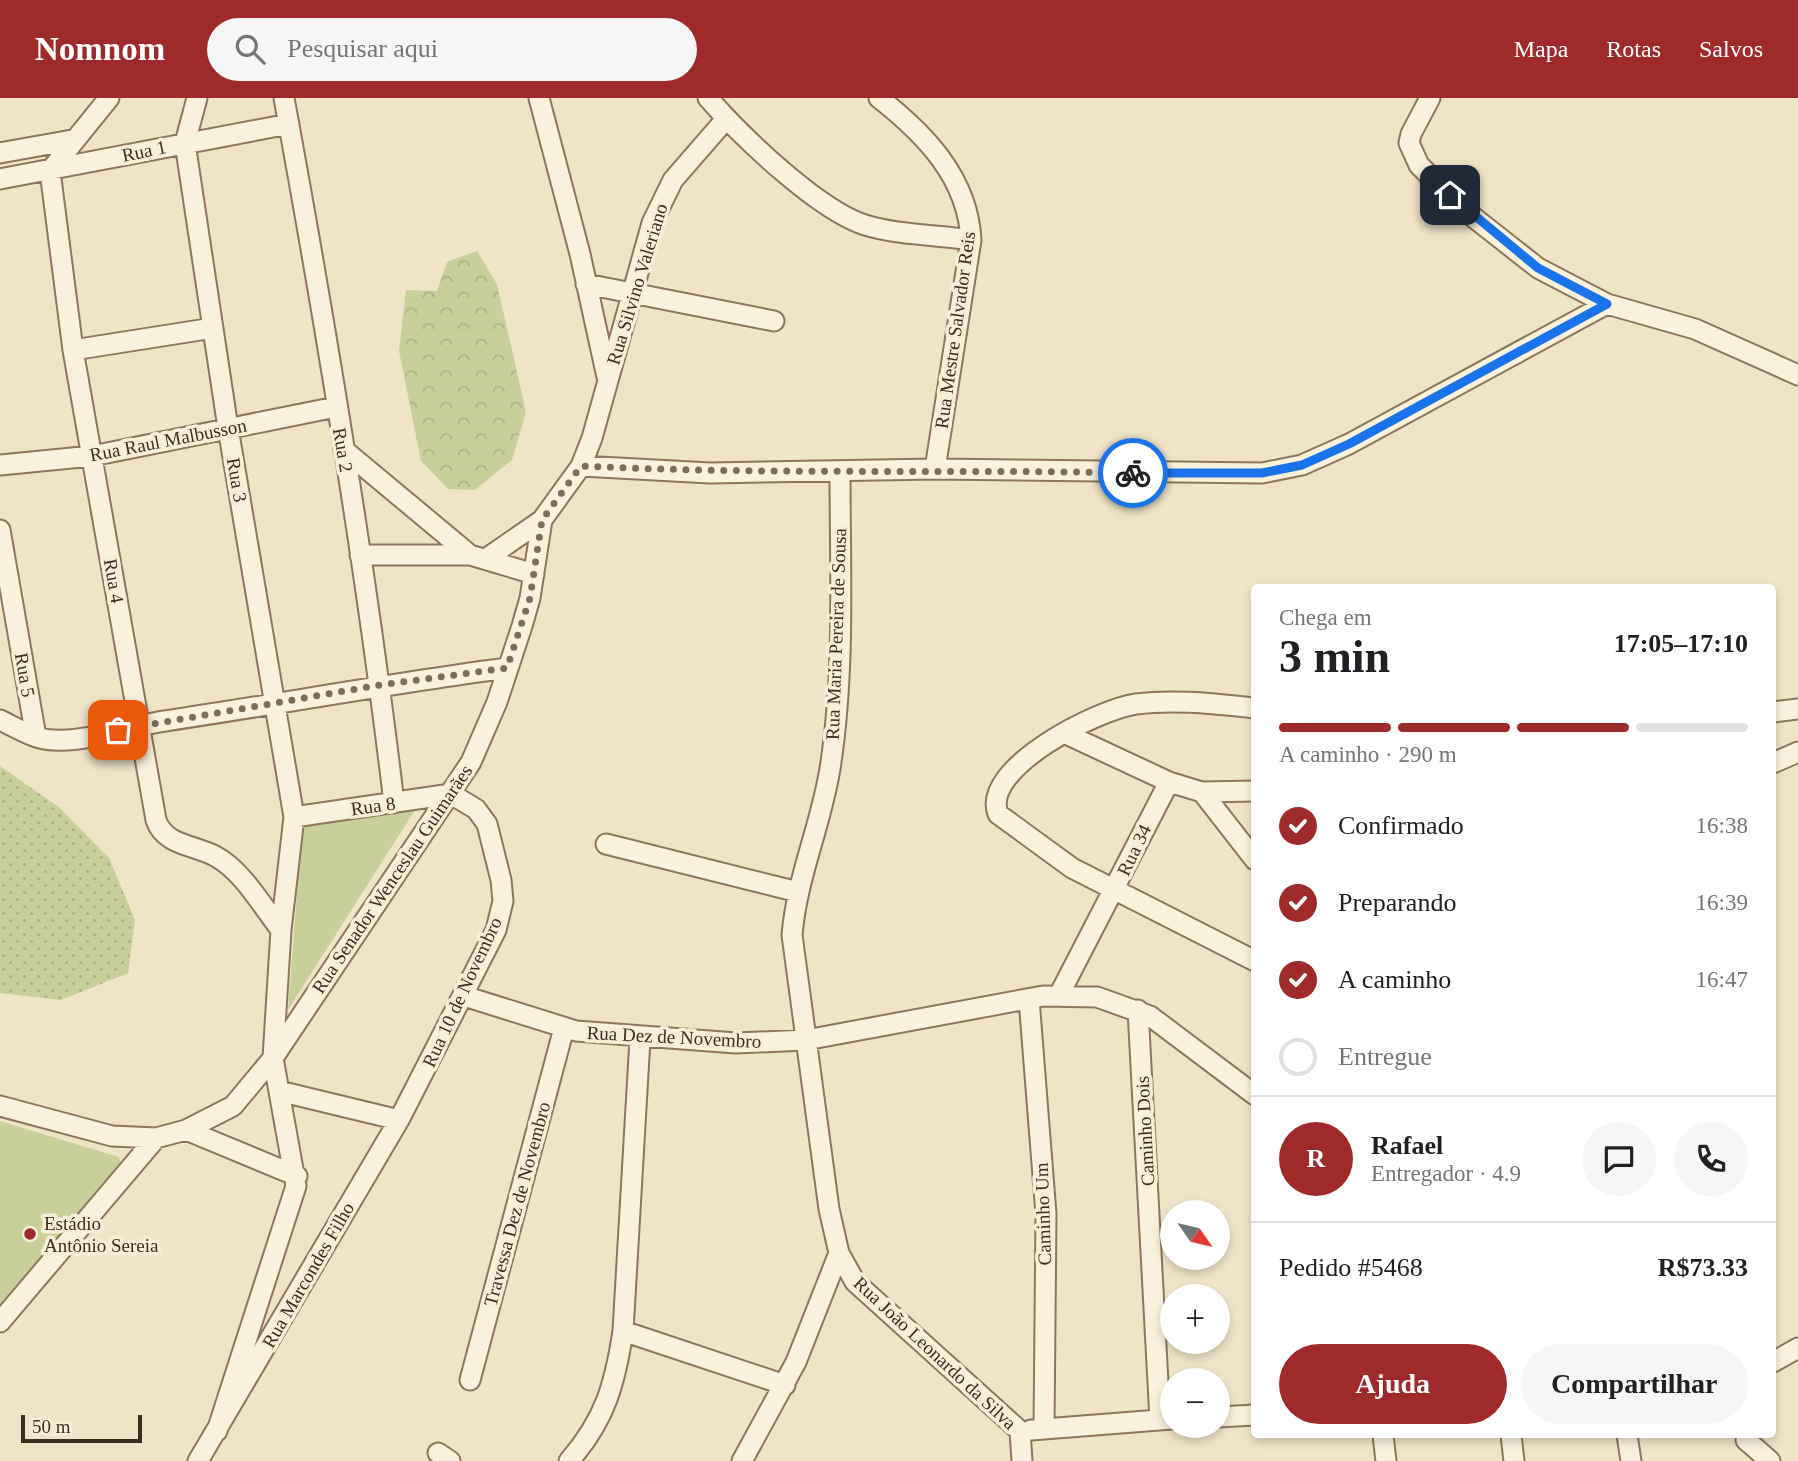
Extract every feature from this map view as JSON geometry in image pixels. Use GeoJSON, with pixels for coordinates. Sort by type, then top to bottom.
{"type":"FeatureCollection","features":[{"type":"Feature","properties":{"kind":"street"},"geometry":{"type":"LineString","coordinates":[[50,172],[72,140],[109,98]]}},
{"type":"Feature","properties":{"kind":"street"},"geometry":{"type":"LineString","coordinates":[[185,143],[197,98]]}},
{"type":"Feature","properties":{"kind":"street","name":"Rua 2"},"geometry":{"type":"LineString","coordinates":[[284,98],[344,450],[380,685],[394,803]]}},
{"type":"Feature","properties":{"kind":"street"},"geometry":{"type":"LineString","coordinates":[[538,98],[556,156],[608,382]]}},
{"type":"Feature","properties":{"kind":"street"},"geometry":{"type":"LineString","coordinates":[[708,98],[726,119],[839,213],[881,228],[971,240]]}},
{"type":"Feature","properties":{"kind":"street","name":"Rua Mestre Salvador Reis"},"geometry":{"type":"LineString","coordinates":[[879,98],[944,159],[969,215],[971,240],[935,469]]}},
{"type":"Feature","properties":{"kind":"street"},"geometry":{"type":"LineString","coordinates":[[1430,98],[1409,143],[1419,164],[1463,209],[1538,268],[1607,304],[1695,329],[1798,374]]}},
{"type":"Feature","properties":{"kind":"street","name":"Rua Silvino Valeriano"},"geometry":{"type":"LineString","coordinates":[[542,520],[581,466],[608,382],[652,223],[666,191],[726,119]]}},
{"type":"Feature","properties":{"kind":"street","name":"Rua 1"},"geometry":{"type":"LineString","coordinates":[[0,179],[50,172],[289,124]]}},
{"type":"Feature","properties":{"kind":"street"},"geometry":{"type":"LineString","coordinates":[[0,153],[72,140]]}},
{"type":"Feature","properties":{"kind":"street","name":"Rua 3"},"geometry":{"type":"LineString","coordinates":[[185,143],[228,428],[294,817],[281,930],[272,1058]]}},
{"type":"Feature","properties":{"kind":"street","name":"Rua 4"},"geometry":{"type":"LineString","coordinates":[[50,172],[73,350],[158,828],[168,837],[226,863],[281,930]]}},
{"type":"Feature","properties":{"kind":"street"},"geometry":{"type":"LineString","coordinates":[[586,284],[774,321]]}},
{"type":"Feature","properties":{"kind":"street"},"geometry":{"type":"LineString","coordinates":[[581,466],[710,473],[840,473],[935,469],[1262,473],[1302,465],[1349,444],[1607,304]]}},
{"type":"Feature","properties":{"kind":"street"},"geometry":{"type":"LineString","coordinates":[[73,350],[213,328]]}},
{"type":"Feature","properties":{"kind":"street","name":"Rua Raul Malbusson"},"geometry":{"type":"LineString","coordinates":[[0,465],[92,456],[336,407]]}},
{"type":"Feature","properties":{"kind":"street"},"geometry":{"type":"LineString","coordinates":[[344,450],[479,556]]}},
{"type":"Feature","properties":{"kind":"street","name":"Rua Maria Pereira de Sousa"},"geometry":{"type":"LineString","coordinates":[[806,1040],[792,952],[798,892],[824,800],[835,731],[839,676],[840,473]]}},
{"type":"Feature","properties":{"kind":"street"},"geometry":{"type":"LineString","coordinates":[[479,556],[542,520]]}},
{"type":"Feature","properties":{"kind":"street","name":"Rua Senador Wenceslau Guimarães"},"geometry":{"type":"LineString","coordinates":[[0,1106],[111,1136],[156,1138],[186,1130],[233,1107],[272,1058],[451,794],[484,734],[522,626],[534,574],[542,520]]}},
{"type":"Feature","properties":{"kind":"street","name":"Rua 5"},"geometry":{"type":"LineString","coordinates":[[0,530],[36,737]]}},
{"type":"Feature","properties":{"kind":"street"},"geometry":{"type":"LineString","coordinates":[[360,555],[479,556],[534,574]]}},
{"type":"Feature","properties":{"kind":"street"},"geometry":{"type":"LineString","coordinates":[[0,720],[36,737],[51,740],[74,739],[139,725],[276,705],[380,685],[507,668]]}},
{"type":"Feature","properties":{"kind":"street"},"geometry":{"type":"LineString","coordinates":[[1251,708],[1200,703],[1132,705],[1100,714],[1064,733],[1006,777],[1000,787],[996,807],[998,814],[1043,848],[1114,890],[1251,959]]}},
{"type":"Feature","properties":{"kind":"street"},"geometry":{"type":"LineString","coordinates":[[1776,712],[1798,709]]}},
{"type":"Feature","properties":{"kind":"street"},"geometry":{"type":"LineString","coordinates":[[1064,733],[1169,782],[1202,792],[1251,791]]}},
{"type":"Feature","properties":{"kind":"street"},"geometry":{"type":"LineString","coordinates":[[1776,762],[1798,752]]}},
{"type":"Feature","properties":{"kind":"street","name":"Rua 34"},"geometry":{"type":"LineString","coordinates":[[1059,995],[1169,782]]}},
{"type":"Feature","properties":{"kind":"street"},"geometry":{"type":"LineString","coordinates":[[1202,792],[1251,855]]}},
{"type":"Feature","properties":{"kind":"street","name":"Rua 8"},"geometry":{"type":"LineString","coordinates":[[294,817],[451,794]]}},
{"type":"Feature","properties":{"kind":"street","name":"Rua 10 de Novembro"},"geometry":{"type":"LineString","coordinates":[[399,1120],[496,930],[503,901],[501,880],[484,818],[476,809],[451,794]]}},
{"type":"Feature","properties":{"kind":"street"},"geometry":{"type":"LineString","coordinates":[[606,844],[798,892]]}},
{"type":"Feature","properties":{"kind":"street","name":"Rua Dez de Novembro"},"geometry":{"type":"LineString","coordinates":[[464,996],[564,1028],[640,1039],[736,1043],[806,1040],[1059,995],[1097,997],[1138,1010],[1167,1027],[1251,1091]]}},
{"type":"Feature","properties":{"kind":"street","name":"Caminho Um"},"geometry":{"type":"LineString","coordinates":[[1029,999],[1045,1214],[1044,1429]]}},
{"type":"Feature","properties":{"kind":"street","name":"Caminho Dois"},"geometry":{"type":"LineString","coordinates":[[1138,1010],[1163,1368]]}},
{"type":"Feature","properties":{"kind":"street","name":"Travessa Dez de Novembro"},"geometry":{"type":"LineString","coordinates":[[470,1380],[564,1028]]}},
{"type":"Feature","properties":{"kind":"street"},"geometry":{"type":"LineString","coordinates":[[569,1461],[596,1424],[608,1400],[623,1331],[640,1039]]}},
{"type":"Feature","properties":{"kind":"street","name":"Rua João Leonardo da Silva"},"geometry":{"type":"LineString","coordinates":[[806,1040],[829,1209],[839,1253],[855,1282],[1020,1431],[1022,1461]]}},
{"type":"Feature","properties":{"kind":"street"},"geometry":{"type":"LineString","coordinates":[[272,1058],[297,1176]]}},
{"type":"Feature","properties":{"kind":"street"},"geometry":{"type":"LineString","coordinates":[[279,1091],[399,1120]]}},
{"type":"Feature","properties":{"kind":"street","name":"Rua Marcondes Filho"},"geometry":{"type":"LineString","coordinates":[[198,1461],[399,1120]]}},
{"type":"Feature","properties":{"kind":"street"},"geometry":{"type":"LineString","coordinates":[[186,1130],[297,1176]]}},
{"type":"Feature","properties":{"kind":"street"},"geometry":{"type":"LineString","coordinates":[[0,1322],[156,1138]]}},
{"type":"Feature","properties":{"kind":"street","name":"Rua Marcondes Filho"},"geometry":{"type":"LineString","coordinates":[[217,1431],[294,1195],[297,1176]]}},
{"type":"Feature","properties":{"kind":"street"},"geometry":{"type":"LineString","coordinates":[[742,1461],[785,1385],[839,1253]]}},
{"type":"Feature","properties":{"kind":"street"},"geometry":{"type":"LineString","coordinates":[[623,1331],[785,1385]]}},
{"type":"Feature","properties":{"kind":"street"},"geometry":{"type":"LineString","coordinates":[[1776,1360],[1798,1348]]}},
{"type":"Feature","properties":{"kind":"street"},"geometry":{"type":"LineString","coordinates":[[1230,1416],[1251,1415]]}},
{"type":"Feature","properties":{"kind":"street"},"geometry":{"type":"LineString","coordinates":[[1020,1431],[1160,1419]]}},
{"type":"Feature","properties":{"kind":"street"},"geometry":{"type":"LineString","coordinates":[[1383,1438],[1386,1461]]}},
{"type":"Feature","properties":{"kind":"street"},"geometry":{"type":"LineString","coordinates":[[1511,1438],[1514,1461]]}},
{"type":"Feature","properties":{"kind":"street"},"geometry":{"type":"LineString","coordinates":[[1627,1438],[1631,1461]]}},
{"type":"Feature","properties":{"kind":"street"},"geometry":{"type":"LineString","coordinates":[[1745,1438],[1749,1461]]}},
{"type":"Feature","properties":{"kind":"street"},"geometry":{"type":"LineString","coordinates":[[1746,1438],[1770,1461]]}},
{"type":"Feature","properties":{"kind":"green space"},"geometry":{"type":"Polygon","coordinates":[[[477,251],[497,284],[526,412],[512,460],[475,490],[448,489],[421,461],[399,351],[406,290],[437,291],[447,262],[477,251]]]}},
{"type":"Feature","properties":{"kind":"green space"},"geometry":{"type":"Polygon","coordinates":[[[0,766],[60,808],[109,858],[135,920],[128,973],[61,1000],[0,993],[0,766]]]}},
{"type":"Feature","properties":{"kind":"green space"},"geometry":{"type":"Polygon","coordinates":[[[415,810],[288,1010],[302,826],[415,810]]]}},
{"type":"Feature","properties":{"kind":"green space","name":"Estádio Antônio Sereia"},"geometry":{"type":"Polygon","coordinates":[[[0,1121],[119,1157],[121,1163],[0,1305],[0,1121]]]}},
{"type":"Feature","properties":{"kind":"way so far"},"geometry":{"type":"LineString","coordinates":[[118,730],[276,705],[380,685],[507,668],[530,598],[542,520],[581,466],[710,473],[840,473],[935,469],[1133,473]]}},
{"type":"Feature","properties":{"kind":"place","name":"Estádio Antônio Sereia"},"geometry":{"type":"Point","coordinates":[30,1234]}},
{"type":"Feature","properties":{"kind":"route"},"geometry":{"type":"LineString","coordinates":[[1133,473],[1262,473],[1302,465],[1349,444],[1607,304],[1538,268],[1463,209],[1450,195]]}}]}
